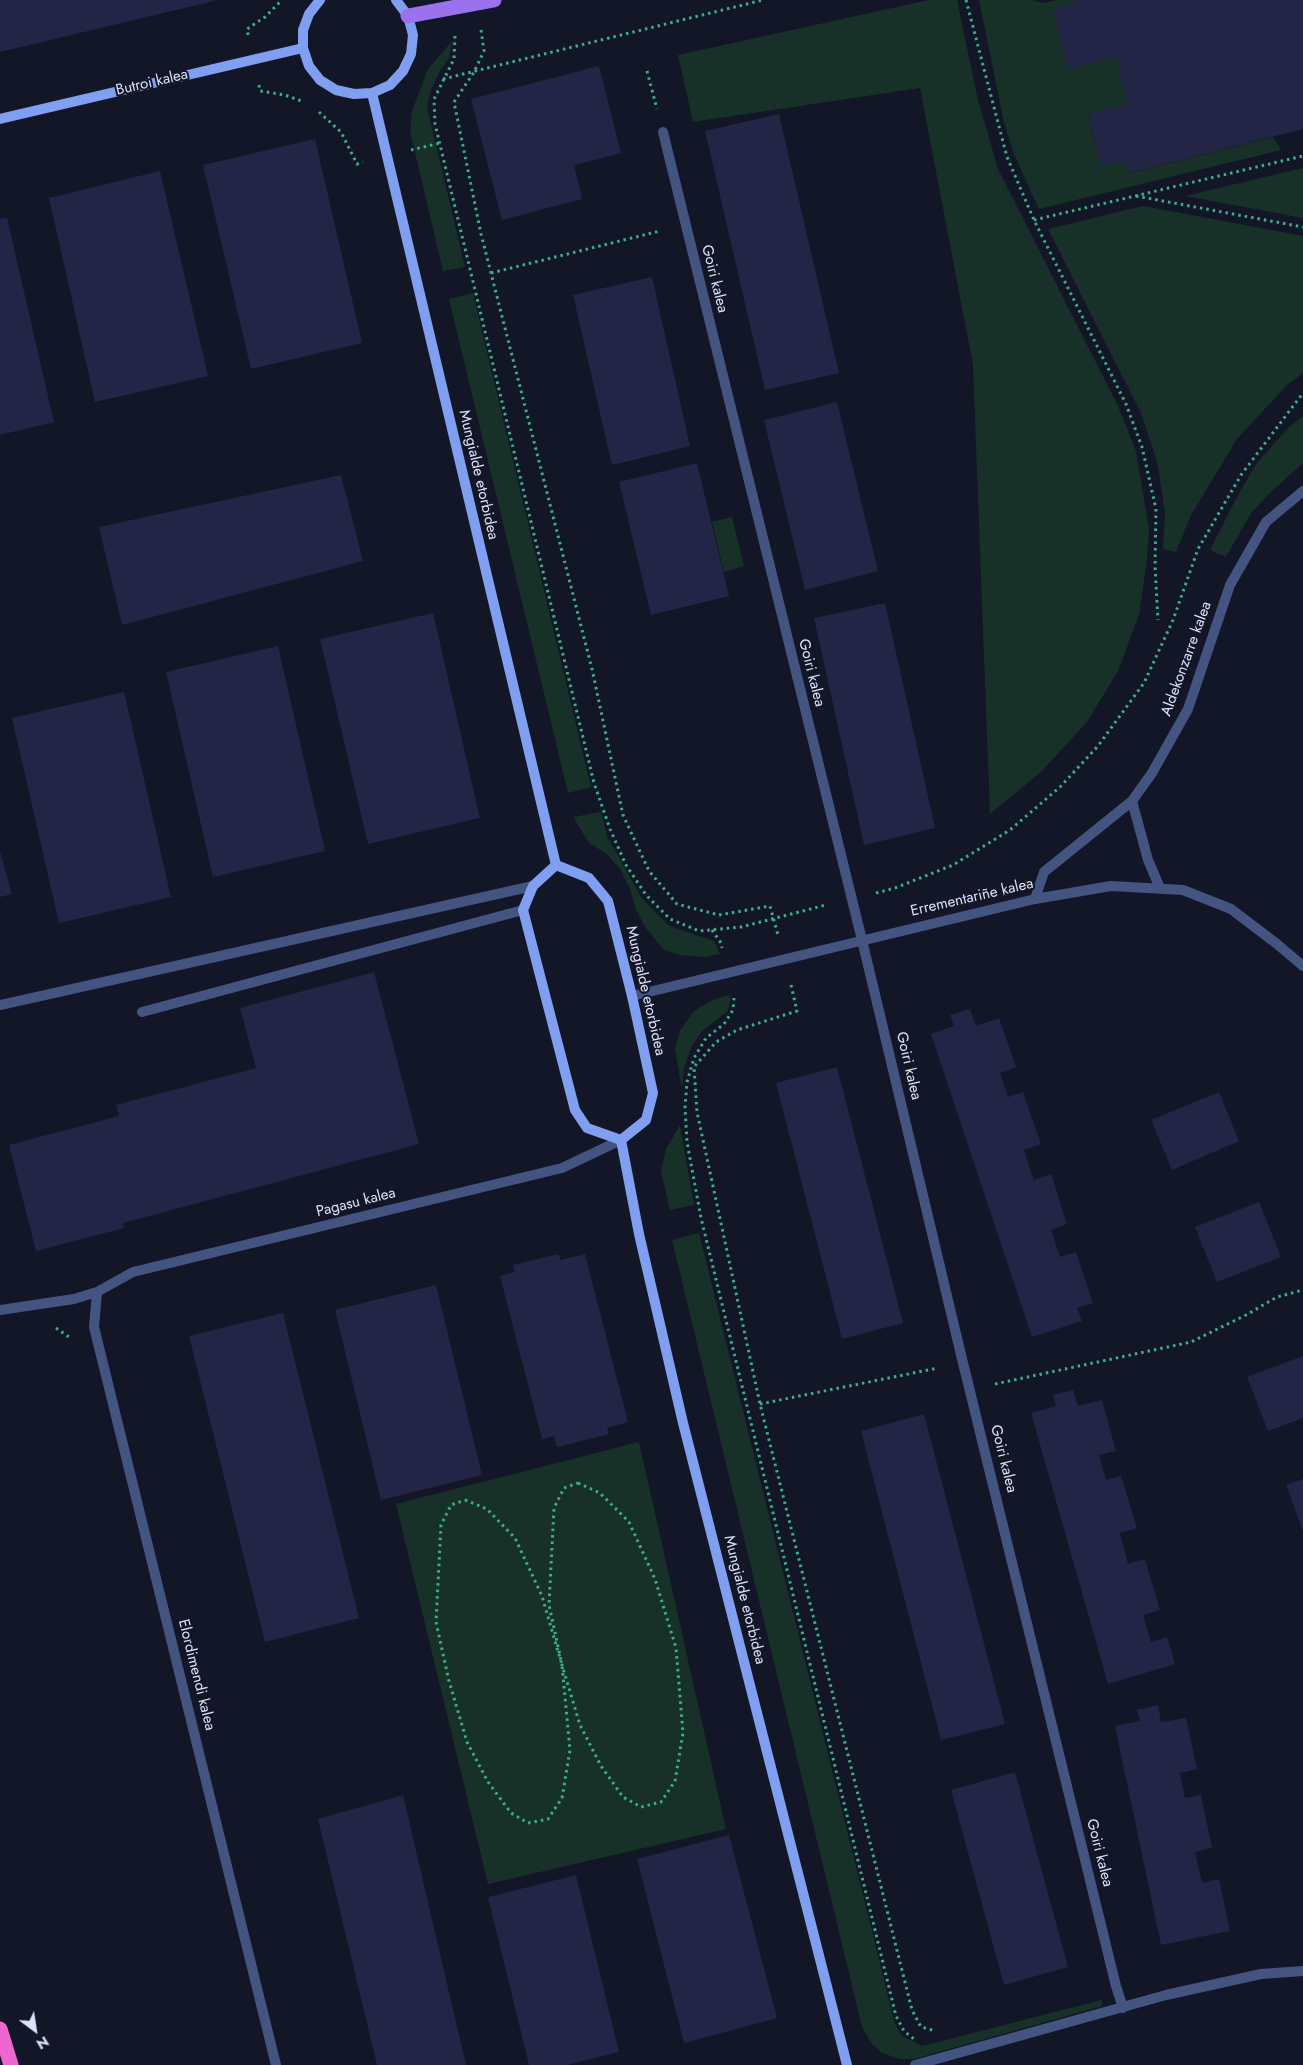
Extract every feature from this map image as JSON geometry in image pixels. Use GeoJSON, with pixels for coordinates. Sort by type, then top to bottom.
{"type":"FeatureCollection","features":[{"type":"Feature","properties":{"kind":"highway"},"geometry":{"type":"LineString","coordinates":[[0,2029],[11,2065]]}},
{"type":"Feature","properties":{"kind":"main road"},"geometry":{"type":"LineString","coordinates":[[408,16],[494,0]]}},
{"type":"Feature","properties":{"kind":"street"},"geometry":{"type":"LineString","coordinates":[[320,0],[309,14],[303,30],[303,48],[309,66],[320,80],[336,90],[354,94],[372,93],[390,84],[403,71],[412,54],[413,35],[408,16],[396,0]]}},
{"type":"Feature","properties":{"kind":"street","name":"Butroi kalea"},"geometry":{"type":"LineString","coordinates":[[0,118],[303,48]]}},
{"type":"Feature","properties":{"kind":"street","name":"Mungialde etorbidea"},"geometry":{"type":"LineString","coordinates":[[372,93],[556,865],[589,878],[608,901],[632,996],[653,1093],[646,1120],[621,1140],[639,1234],[683,1424],[847,2065]]}},
{"type":"Feature","properties":{"kind":"street","name":"Goiri kalea"},"geometry":{"type":"LineString","coordinates":[[663,132],[862,940],[1113,1976],[1123,2008]]}},
{"type":"Feature","properties":{"kind":"street","name":"Aldekonzarre kalea"},"geometry":{"type":"LineString","coordinates":[[1035,899],[1044,872],[1132,801],[1152,773],[1188,709],[1230,585],[1266,522],[1303,491]]}},
{"type":"Feature","properties":{"kind":"street"},"geometry":{"type":"LineString","coordinates":[[1132,801],[1148,860],[1160,888]]}},
{"type":"Feature","properties":{"kind":"street"},"geometry":{"type":"LineString","coordinates":[[556,865],[533,886],[523,910],[575,1110],[587,1128],[621,1140]]}},
{"type":"Feature","properties":{"kind":"street"},"geometry":{"type":"LineString","coordinates":[[0,1005],[533,886]]}},
{"type":"Feature","properties":{"kind":"street","name":"Errementariñe kalea"},"geometry":{"type":"LineString","coordinates":[[632,996],[1035,899],[1111,886],[1183,890],[1231,908],[1303,966]]}},
{"type":"Feature","properties":{"kind":"street"},"geometry":{"type":"LineString","coordinates":[[142,1012],[523,910]]}},
{"type":"Feature","properties":{"kind":"street","name":"Pagasu kalea"},"geometry":{"type":"LineString","coordinates":[[0,1310],[74,1299],[97,1292],[133,1272],[562,1168],[621,1140]]}},
{"type":"Feature","properties":{"kind":"street","name":"Elordimendi kalea"},"geometry":{"type":"LineString","coordinates":[[97,1292],[94,1327],[276,2065]]}},
{"type":"Feature","properties":{"kind":"street"},"geometry":{"type":"LineString","coordinates":[[916,2065],[1123,2008],[1166,1994],[1261,1974],[1303,1971]]}},
{"type":"Feature","properties":{"kind":"path"},"geometry":{"type":"LineString","coordinates":[[247,29],[264,17],[282,0]]}},
{"type":"Feature","properties":{"kind":"path"},"geometry":{"type":"LineString","coordinates":[[443,79],[763,0]]}},
{"type":"Feature","properties":{"kind":"path"},"geometry":{"type":"LineString","coordinates":[[966,0],[1006,156],[1034,220],[1126,404],[1142,447],[1156,509],[1155,566],[1158,620]]}},
{"type":"Feature","properties":{"kind":"path"},"geometry":{"type":"LineString","coordinates":[[478,4],[484,52],[474,72],[454,102],[481,234],[592,669],[623,815],[649,871],[677,904],[719,915],[770,906],[798,1011],[737,1030],[716,1042],[694,1067],[697,1112],[760,1404],[912,2010],[921,2027],[938,2032]]}},
{"type":"Feature","properties":{"kind":"path"},"geometry":{"type":"LineString","coordinates":[[647,71],[663,132]]}},
{"type":"Feature","properties":{"kind":"path"},"geometry":{"type":"LineString","coordinates":[[260,90],[285,95],[311,104]]}},
{"type":"Feature","properties":{"kind":"path"},"geometry":{"type":"LineString","coordinates":[[317,110],[341,132],[357,164]]}},
{"type":"Feature","properties":{"kind":"path"},"geometry":{"type":"LineString","coordinates":[[1034,220],[1303,156]]}},
{"type":"Feature","properties":{"kind":"path"},"geometry":{"type":"LineString","coordinates":[[1135,196],[1303,227]]}},
{"type":"Feature","properties":{"kind":"path"},"geometry":{"type":"LineString","coordinates":[[491,273],[685,225]]}},
{"type":"Feature","properties":{"kind":"path"},"geometry":{"type":"LineString","coordinates":[[734,995],[733,1010],[724,1024],[706,1038],[694,1058],[686,1091],[687,1142],[701,1218],[896,2016],[904,2031],[914,2039]]}},
{"type":"Feature","properties":{"kind":"path"},"geometry":{"type":"LineString","coordinates":[[970,1389],[1191,1342],[1246,1315],[1277,1297],[1303,1290]]}},
{"type":"Feature","properties":{"kind":"path"},"geometry":{"type":"LineString","coordinates":[[760,1404],[963,1363]]}},
{"type":"Feature","properties":{"kind":"path"},"geometry":{"type":"LineString","coordinates":[[562,1665],[542,1596],[515,1538],[487,1509],[465,1500],[451,1505],[441,1525],[436,1622],[449,1681],[467,1742],[488,1782],[510,1813],[528,1823],[548,1819],[562,1798],[570,1750],[562,1665],[549,1605],[554,1508],[564,1488],[578,1483],[600,1493],[628,1522],[654,1579],[676,1648],[683,1733],[675,1782],[661,1802],[641,1806],[623,1797],[606,1773],[580,1725],[562,1665]]}},
{"type":"Feature","properties":{"kind":"green space"},"geometry":{"type":"Polygon","coordinates":[[[929,0],[957,0],[978,100],[998,169],[1118,406],[1136,451],[1149,529],[1147,560],[1139,615],[1118,671],[1087,722],[1041,772],[990,814],[973,365],[920,88],[693,122],[678,55],[929,0]]]}},
{"type":"Feature","properties":{"kind":"green space"},"geometry":{"type":"Polygon","coordinates":[[[979,0],[1032,0],[1042,3],[1057,0],[1075,0],[1076,3],[1053,9],[1116,57],[1128,105],[1088,115],[1101,166],[1126,160],[1130,173],[1273,137],[1281,150],[1039,209],[1014,154],[1004,123],[979,0]]]}},
{"type":"Feature","properties":{"kind":"green space"},"geometry":{"type":"Polygon","coordinates":[[[453,40],[449,58],[430,92],[427,107],[465,267],[443,271],[410,131],[412,111],[428,69],[453,40]]]}},
{"type":"Feature","properties":{"kind":"green space"},"geometry":{"type":"Polygon","coordinates":[[[1303,168],[1303,218],[1185,196],[1303,168]]]}},
{"type":"Feature","properties":{"kind":"green space"},"geometry":{"type":"Polygon","coordinates":[[[1143,206],[1303,236],[1303,373],[1287,385],[1237,439],[1191,515],[1176,552],[1163,549],[1165,513],[1157,461],[1141,413],[1048,229],[1143,206]]]}},
{"type":"Feature","properties":{"kind":"green space"},"geometry":{"type":"Polygon","coordinates":[[[473,293],[591,787],[568,793],[449,299],[473,293]]]}},
{"type":"Feature","properties":{"kind":"green space"},"geometry":{"type":"Polygon","coordinates":[[[1303,416],[1303,463],[1251,513],[1226,557],[1210,550],[1256,464],[1288,428],[1303,416]]]}},
{"type":"Feature","properties":{"kind":"green space"},"geometry":{"type":"Polygon","coordinates":[[[732,517],[744,566],[724,572],[712,522],[732,517]]]}},
{"type":"Feature","properties":{"kind":"green space"},"geometry":{"type":"Polygon","coordinates":[[[601,812],[607,836],[641,897],[669,926],[714,941],[720,954],[705,957],[680,955],[664,950],[645,927],[620,869],[607,854],[589,843],[573,817],[601,812]]]}},
{"type":"Feature","properties":{"kind":"green space"},"geometry":{"type":"Polygon","coordinates":[[[731,995],[728,1011],[702,1031],[691,1048],[684,1068],[682,1090],[675,1049],[680,1031],[694,1011],[712,1000],[731,995]]]}},
{"type":"Feature","properties":{"kind":"green space"},"geometry":{"type":"Polygon","coordinates":[[[680,1125],[694,1205],[670,1210],[661,1171],[666,1149],[680,1125]]]}},
{"type":"Feature","properties":{"kind":"green space"},"geometry":{"type":"Polygon","coordinates":[[[699,1233],[895,2024],[902,2036],[922,2046],[1102,2000],[1102,2006],[914,2059],[900,2059],[882,2053],[872,2044],[862,2027],[672,1240],[699,1233]]]}},
{"type":"Feature","properties":{"kind":"green space"},"geometry":{"type":"Polygon","coordinates":[[[639,1442],[726,1829],[488,1884],[396,1504],[639,1442]]]}},
{"type":"Feature","properties":{"kind":"building"},"geometry":{"type":"Polygon","coordinates":[[[0,0],[214,0],[214,1],[0,52],[0,0]]]}},
{"type":"Feature","properties":{"kind":"building"},"geometry":{"type":"Polygon","coordinates":[[[1075,0],[1303,0],[1303,129],[1129,173],[1126,160],[1101,166],[1088,114],[1128,105],[1116,57],[1068,69],[1053,9],[1076,3],[1075,0]]]}},
{"type":"Feature","properties":{"kind":"building"},"geometry":{"type":"Polygon","coordinates":[[[599,66],[621,153],[574,165],[582,199],[502,220],[471,99],[599,66]]]}},
{"type":"Feature","properties":{"kind":"building"},"geometry":{"type":"Polygon","coordinates":[[[779,114],[839,373],[765,390],[705,131],[779,114]]]}},
{"type":"Feature","properties":{"kind":"building"},"geometry":{"type":"Polygon","coordinates":[[[315,139],[362,343],[251,369],[203,165],[315,139]]]}},
{"type":"Feature","properties":{"kind":"building"},"geometry":{"type":"Polygon","coordinates":[[[160,171],[208,376],[95,402],[49,198],[160,171]]]}},
{"type":"Feature","properties":{"kind":"building"},"geometry":{"type":"Polygon","coordinates":[[[7,218],[54,422],[0,435],[0,219],[7,218]]]}},
{"type":"Feature","properties":{"kind":"building"},"geometry":{"type":"Polygon","coordinates":[[[652,277],[690,446],[612,465],[573,295],[652,277]]]}},
{"type":"Feature","properties":{"kind":"building"},"geometry":{"type":"Polygon","coordinates":[[[837,402],[878,571],[805,590],[764,420],[837,402]]]}},
{"type":"Feature","properties":{"kind":"building"},"geometry":{"type":"Polygon","coordinates":[[[697,463],[729,596],[651,615],[619,482],[697,463]]]}},
{"type":"Feature","properties":{"kind":"building"},"geometry":{"type":"Polygon","coordinates":[[[341,475],[363,561],[122,625],[99,527],[341,475]]]}},
{"type":"Feature","properties":{"kind":"building"},"geometry":{"type":"Polygon","coordinates":[[[885,603],[935,828],[864,845],[814,618],[885,603]]]}},
{"type":"Feature","properties":{"kind":"building"},"geometry":{"type":"Polygon","coordinates":[[[433,613],[480,818],[368,844],[320,639],[433,613]]]}},
{"type":"Feature","properties":{"kind":"building"},"geometry":{"type":"Polygon","coordinates":[[[278,646],[325,851],[213,877],[166,672],[278,646]]]}},
{"type":"Feature","properties":{"kind":"building"},"geometry":{"type":"Polygon","coordinates":[[[124,692],[171,897],[59,923],[12,718],[124,692]]]}},
{"type":"Feature","properties":{"kind":"building"},"geometry":{"type":"Polygon","coordinates":[[[0,851],[12,894],[0,897],[0,851]]]}},
{"type":"Feature","properties":{"kind":"building"},"geometry":{"type":"Polygon","coordinates":[[[374,972],[419,1144],[123,1223],[124,1228],[36,1251],[9,1145],[119,1116],[116,1105],[256,1068],[240,1008],[374,972]]]}},
{"type":"Feature","properties":{"kind":"building"},"geometry":{"type":"Polygon","coordinates":[[[970,1009],[976,1026],[999,1018],[1016,1067],[1000,1073],[1008,1097],[1023,1092],[1041,1144],[1024,1150],[1034,1180],[1051,1174],[1067,1224],[1051,1230],[1060,1257],[1076,1252],[1093,1303],[1077,1308],[1082,1321],[1032,1337],[931,1034],[954,1026],[950,1015],[970,1009]]]}},
{"type":"Feature","properties":{"kind":"building"},"geometry":{"type":"Polygon","coordinates":[[[837,1067],[903,1323],[842,1339],[776,1083],[837,1067]]]}},
{"type":"Feature","properties":{"kind":"building"},"geometry":{"type":"Polygon","coordinates":[[[1219,1092],[1239,1141],[1172,1170],[1151,1120],[1219,1092]]]}},
{"type":"Feature","properties":{"kind":"building"},"geometry":{"type":"Polygon","coordinates":[[[1259,1202],[1281,1257],[1217,1282],[1195,1227],[1259,1202]]]}},
{"type":"Feature","properties":{"kind":"building"},"geometry":{"type":"Polygon","coordinates":[[[559,1254],[560,1260],[585,1254],[628,1422],[607,1428],[609,1434],[557,1447],[554,1436],[542,1439],[500,1276],[515,1272],[513,1265],[559,1254]]]}},
{"type":"Feature","properties":{"kind":"building"},"geometry":{"type":"Polygon","coordinates":[[[436,1285],[482,1475],[381,1500],[335,1310],[436,1285]]]}},
{"type":"Feature","properties":{"kind":"building"},"geometry":{"type":"Polygon","coordinates":[[[283,1313],[359,1618],[265,1642],[189,1336],[283,1313]]]}},
{"type":"Feature","properties":{"kind":"building"},"geometry":{"type":"Polygon","coordinates":[[[1303,1356],[1303,1418],[1268,1431],[1247,1377],[1303,1356]]]}},
{"type":"Feature","properties":{"kind":"building"},"geometry":{"type":"Polygon","coordinates":[[[1073,1390],[1078,1406],[1102,1400],[1116,1451],[1099,1455],[1106,1480],[1121,1476],[1137,1528],[1120,1533],[1128,1564],[1145,1559],[1160,1610],[1143,1615],[1151,1642],[1167,1637],[1175,1664],[1108,1684],[1031,1413],[1056,1406],[1053,1395],[1073,1390]]]}},
{"type":"Feature","properties":{"kind":"building"},"geometry":{"type":"Polygon","coordinates":[[[924,1414],[1005,1724],[941,1740],[861,1431],[924,1414]]]}},
{"type":"Feature","properties":{"kind":"building"},"geometry":{"type":"Polygon","coordinates":[[[1303,1479],[1303,1531],[1286,1485],[1303,1479]]]}},
{"type":"Feature","properties":{"kind":"building"},"geometry":{"type":"Polygon","coordinates":[[[1158,1705],[1161,1722],[1186,1718],[1197,1769],[1180,1773],[1185,1798],[1201,1795],[1212,1848],[1195,1852],[1202,1883],[1219,1879],[1230,1931],[1161,1945],[1115,1726],[1140,1721],[1137,1710],[1158,1705]]]}},
{"type":"Feature","properties":{"kind":"building"},"geometry":{"type":"Polygon","coordinates":[[[1015,1772],[1068,1967],[1004,1985],[951,1790],[1015,1772]]]}},
{"type":"Feature","properties":{"kind":"building"},"geometry":{"type":"Polygon","coordinates":[[[403,1795],[466,2065],[377,2065],[318,1819],[403,1795]]]}},
{"type":"Feature","properties":{"kind":"building"},"geometry":{"type":"Polygon","coordinates":[[[729,1835],[777,2018],[684,2043],[637,1859],[729,1835]]]}},
{"type":"Feature","properties":{"kind":"building"},"geometry":{"type":"Polygon","coordinates":[[[576,1875],[619,2052],[567,2065],[529,2065],[488,1897],[576,1875]]]}}]}
